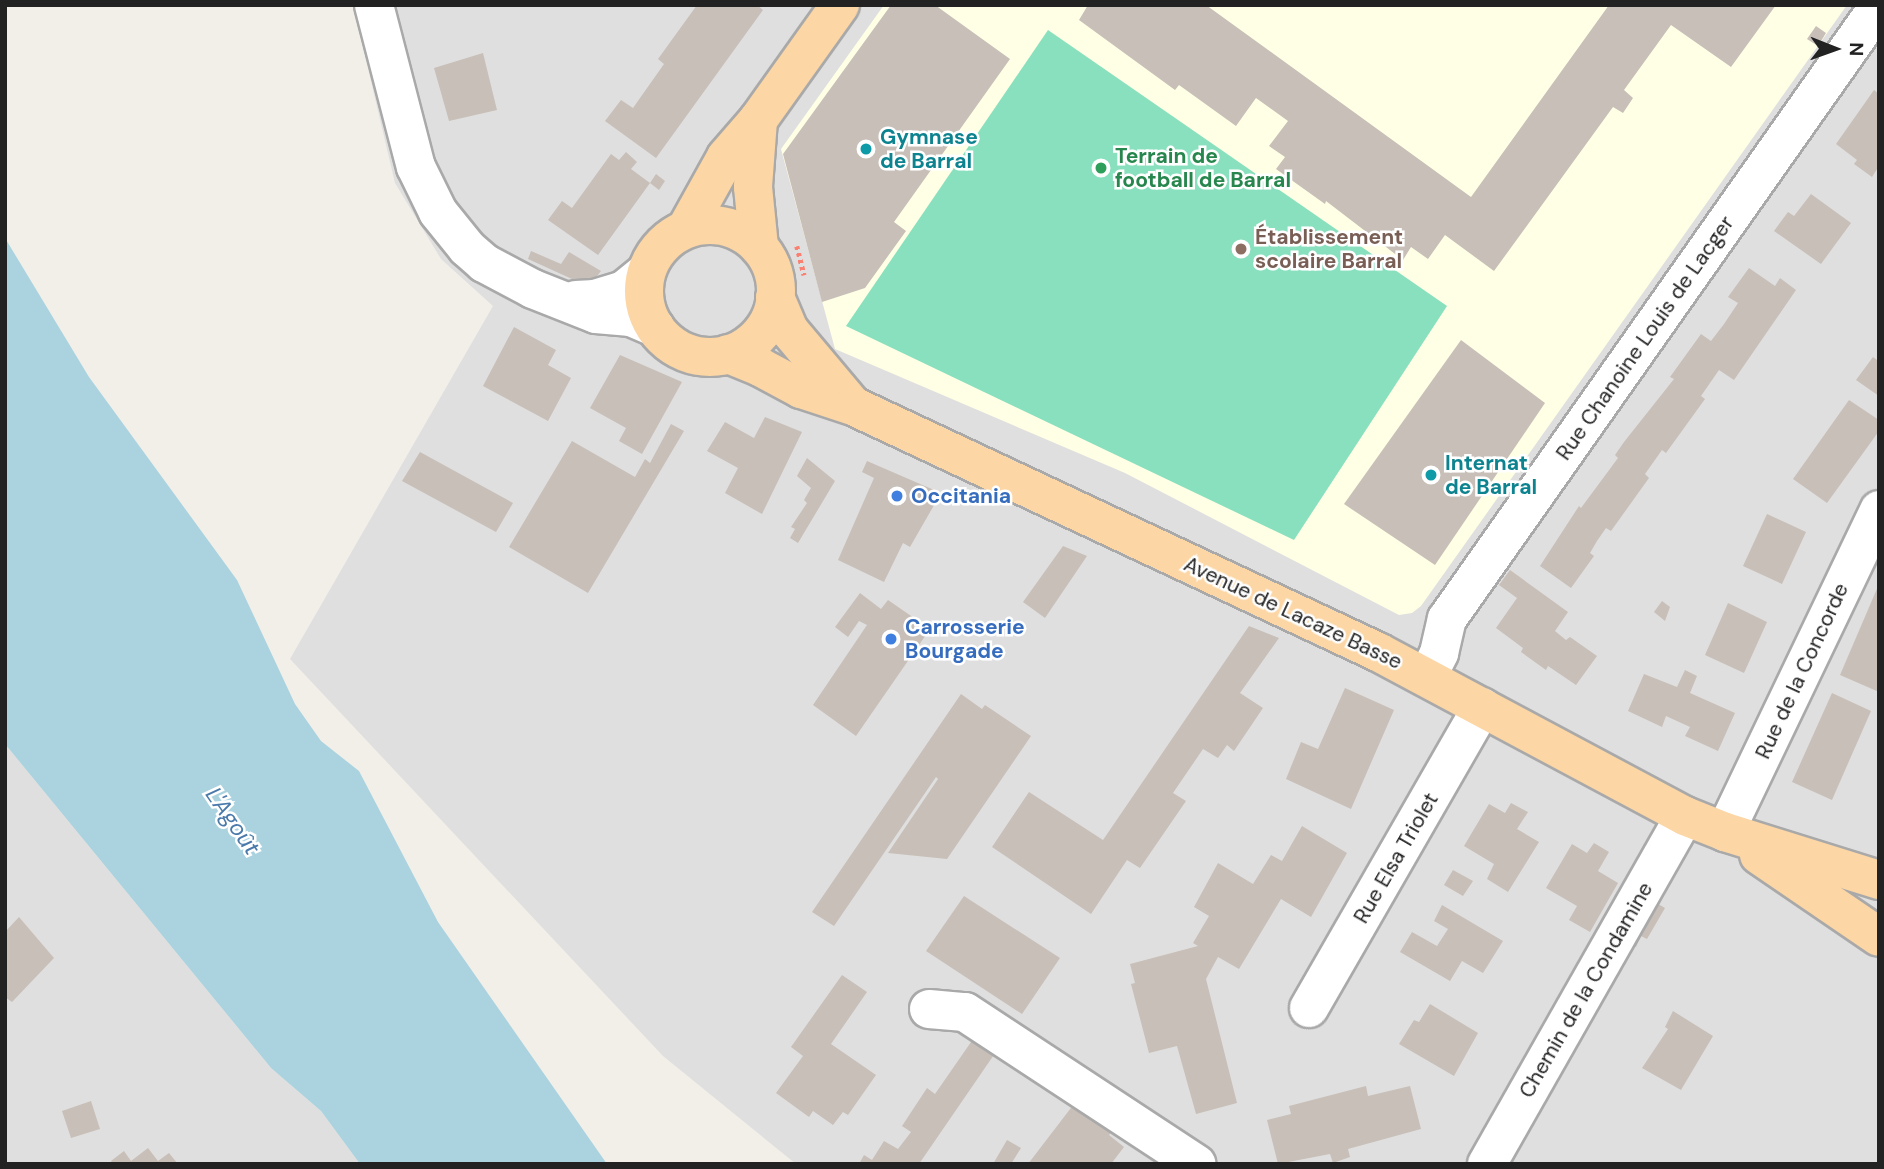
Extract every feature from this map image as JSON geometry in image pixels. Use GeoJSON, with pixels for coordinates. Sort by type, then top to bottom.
{"type":"FeatureCollection","features":[{"type":"Feature","properties":{"kind":"main road"},"geometry":{"type":"LineString","coordinates":[[686,229],[726,157],[758,120],[840,5]]}},
{"type":"Feature","properties":{"kind":"main road"},"geometry":{"type":"LineString","coordinates":[[758,120],[752,187],[776,240],[769,262],[791,290],[789,330],[853,406]]}},
{"type":"Feature","properties":{"kind":"main road"},"geometry":{"type":"LineString","coordinates":[[776,240],[733,229],[701,225],[686,229],[662,246],[646,272],[643,291],[646,310],[654,327],[668,343],[687,353],[707,357],[728,354],[746,346],[761,333],[791,290]]}},
{"type":"Feature","properties":{"kind":"main road","name":"Avenue de Lacaze Basse"},"geometry":{"type":"LineString","coordinates":[[728,354],[760,367],[801,389],[853,406],[1427,677],[1685,816],[1725,832]]}},
{"type":"Feature","properties":{"kind":"main road"},"geometry":{"type":"LineString","coordinates":[[1725,832],[1874,877]]}},
{"type":"Feature","properties":{"kind":"main road"},"geometry":{"type":"LineString","coordinates":[[1725,832],[1879,937]]}},
{"type":"Feature","properties":{"kind":"street"},"geometry":{"type":"LineString","coordinates":[[374,5],[416,167],[438,212],[467,248],[484,263],[533,289],[596,314],[631,317],[654,327]]}},
{"type":"Feature","properties":{"kind":"street","name":"Rue Chanoine Louis de Lacger"},"geometry":{"type":"LineString","coordinates":[[1427,677],[1439,653],[1447,619],[1879,6]]}},
{"type":"Feature","properties":{"kind":"street"},"geometry":{"type":"LineString","coordinates":[[564,300],[595,299],[624,290],[646,272]]}},
{"type":"Feature","properties":{"kind":"street","name":"Rue de la Concorde"},"geometry":{"type":"LineString","coordinates":[[1725,832],[1879,510]]}},
{"type":"Feature","properties":{"kind":"street","name":"Rue Elsa Triolet"},"geometry":{"type":"LineString","coordinates":[[1309,1008],[1482,707]]}},
{"type":"Feature","properties":{"kind":"street","name":"Chemin de la Condamine"},"geometry":{"type":"LineString","coordinates":[[1487,1164],[1685,816]]}},
{"type":"Feature","properties":{"kind":"street"},"geometry":{"type":"LineString","coordinates":[[929,1009],[965,1012],[1196,1164]]}},
{"type":"Feature","properties":{"kind":"path"},"geometry":{"type":"LineString","coordinates":[[776,240],[791,290]]}},
{"type":"Feature","properties":{"kind":"shaded area"},"geometry":{"type":"Polygon","coordinates":[[[353,5],[1879,5],[1879,1164],[796,1164],[663,1056],[290,659],[493,306],[441,259],[395,183],[353,5]]]}},
{"type":"Feature","properties":{"kind":"shaded area","name":"Établissement scolaire Barral"},"geometry":{"type":"Polygon","coordinates":[[[884,5],[1847,5],[1421,606],[1412,613],[1399,615],[1125,473],[835,349],[781,149],[884,5]]]}},
{"type":"Feature","properties":{"kind":"shaded area"},"geometry":{"type":"Polygon","coordinates":[[[5,744],[271,1068],[321,1111],[360,1164],[5,1164],[5,744]]]}},
{"type":"Feature","properties":{"kind":"green space","name":"Terrain de football de Barral"},"geometry":{"type":"Polygon","coordinates":[[[1048,30],[1447,306],[1294,540],[846,326],[1048,30]]]}},
{"type":"Feature","properties":{"kind":"water","name":"L'Agoût"},"geometry":{"type":"Polygon","coordinates":[[[5,238],[89,377],[237,580],[295,704],[321,741],[359,771],[438,922],[607,1164],[360,1164],[321,1111],[271,1068],[5,744],[5,238]]]}},
{"type":"Feature","properties":{"kind":"building"},"geometry":{"type":"Polygon","coordinates":[[[697,5],[757,5],[763,10],[656,158],[605,121],[621,100],[633,108],[664,64],[658,59],[697,5]]]}},
{"type":"Feature","properties":{"kind":"building","name":"Gymnase de Barral"},"geometry":{"type":"Polygon","coordinates":[[[891,5],[935,5],[1010,59],[894,222],[906,231],[865,288],[822,302],[783,154],[891,5]]]}},
{"type":"Feature","properties":{"kind":"building"},"geometry":{"type":"Polygon","coordinates":[[[1088,5],[1206,5],[1471,197],[1609,5],[1776,5],[1731,67],[1671,25],[1624,90],[1633,98],[1623,113],[1613,107],[1494,271],[1445,235],[1428,259],[1411,247],[1403,260],[1326,201],[1325,204],[1276,169],[1285,157],[1269,146],[1288,121],[1256,98],[1236,126],[1179,85],[1175,90],[1079,20],[1088,5]]]}},
{"type":"Feature","properties":{"kind":"building"},"geometry":{"type":"Polygon","coordinates":[[[1816,26],[1826,33],[1818,46],[1807,39],[1816,26]]]}},
{"type":"Feature","properties":{"kind":"building"},"geometry":{"type":"Polygon","coordinates":[[[483,53],[497,110],[449,121],[434,68],[483,53]]]}},
{"type":"Feature","properties":{"kind":"building"},"geometry":{"type":"Polygon","coordinates":[[[1874,90],[1879,94],[1879,166],[1872,177],[1854,164],[1857,160],[1836,144],[1874,90]]]}},
{"type":"Feature","properties":{"kind":"building"},"geometry":{"type":"Polygon","coordinates":[[[626,152],[637,162],[631,169],[650,183],[598,255],[548,220],[562,201],[572,208],[611,154],[619,160],[626,152]]]}},
{"type":"Feature","properties":{"kind":"building"},"geometry":{"type":"Polygon","coordinates":[[[656,174],[665,181],[659,190],[650,183],[656,174]]]}},
{"type":"Feature","properties":{"kind":"building"},"geometry":{"type":"Polygon","coordinates":[[[1811,194],[1851,223],[1821,264],[1774,231],[1788,212],[1794,216],[1811,194]]]}},
{"type":"Feature","properties":{"kind":"building"},"geometry":{"type":"Polygon","coordinates":[[[531,251],[561,264],[569,252],[601,271],[594,280],[583,284],[528,259],[531,251]]]}},
{"type":"Feature","properties":{"kind":"building"},"geometry":{"type":"Polygon","coordinates":[[[1749,268],[1775,286],[1780,278],[1796,290],[1734,380],[1719,370],[1701,396],[1705,399],[1666,453],[1662,450],[1645,474],[1649,478],[1611,531],[1606,528],[1597,541],[1590,553],[1594,556],[1571,588],[1540,566],[1579,506],[1581,508],[1618,458],[1615,455],[1624,442],[1674,379],[1670,377],[1701,334],[1711,341],[1724,324],[1738,303],[1728,297],[1749,268]]]}},
{"type":"Feature","properties":{"kind":"building"},"geometry":{"type":"Polygon","coordinates":[[[514,327],[556,350],[548,365],[571,378],[548,421],[483,386],[514,327]]]}},
{"type":"Feature","properties":{"kind":"building","name":"Internat de Barral"},"geometry":{"type":"Polygon","coordinates":[[[1461,340],[1545,403],[1435,565],[1344,504],[1461,340]]]}},
{"type":"Feature","properties":{"kind":"building"},"geometry":{"type":"Polygon","coordinates":[[[620,355],[682,382],[642,454],[619,441],[626,428],[590,408],[620,355]]]}},
{"type":"Feature","properties":{"kind":"building"},"geometry":{"type":"Polygon","coordinates":[[[1873,357],[1877,360],[1879,357],[1879,396],[1856,380],[1873,357]]]}},
{"type":"Feature","properties":{"kind":"building"},"geometry":{"type":"Polygon","coordinates":[[[1849,400],[1879,420],[1879,431],[1827,503],[1793,479],[1849,400]]]}},
{"type":"Feature","properties":{"kind":"building"},"geometry":{"type":"Polygon","coordinates":[[[765,417],[802,432],[762,514],[725,493],[738,468],[707,451],[725,422],[754,438],[765,417]]]}},
{"type":"Feature","properties":{"kind":"building"},"geometry":{"type":"Polygon","coordinates":[[[671,424],[684,431],[588,593],[509,547],[572,441],[635,477],[645,459],[650,463],[671,424]]]}},
{"type":"Feature","properties":{"kind":"building"},"geometry":{"type":"Polygon","coordinates":[[[420,452],[513,503],[496,532],[402,481],[420,452]]]}},
{"type":"Feature","properties":{"kind":"building"},"geometry":{"type":"Polygon","coordinates":[[[807,458],[835,481],[798,543],[790,538],[795,529],[791,527],[807,503],[804,500],[811,488],[797,476],[807,458]]]}},
{"type":"Feature","properties":{"kind":"building"},"geometry":{"type":"Polygon","coordinates":[[[867,461],[941,493],[910,547],[903,543],[884,582],[838,560],[874,478],[862,472],[867,461]]]}},
{"type":"Feature","properties":{"kind":"building"},"geometry":{"type":"Polygon","coordinates":[[[1767,514],[1806,532],[1782,584],[1743,566],[1767,514]]]}},
{"type":"Feature","properties":{"kind":"building"},"geometry":{"type":"Polygon","coordinates":[[[1063,546],[1087,556],[1045,618],[1023,602],[1063,546]]]}},
{"type":"Feature","properties":{"kind":"building"},"geometry":{"type":"Polygon","coordinates":[[[1510,570],[1568,612],[1555,631],[1566,640],[1570,637],[1597,656],[1576,685],[1548,666],[1546,670],[1521,652],[1523,648],[1496,628],[1517,598],[1499,585],[1510,570]]]}},
{"type":"Feature","properties":{"kind":"building"},"geometry":{"type":"Polygon","coordinates":[[[1879,584],[1879,692],[1840,675],[1879,584]]]}},
{"type":"Feature","properties":{"kind":"building"},"geometry":{"type":"Polygon","coordinates":[[[860,593],[881,609],[888,600],[930,629],[856,736],[813,705],[867,625],[859,621],[848,637],[835,627],[860,593]]]}},
{"type":"Feature","properties":{"kind":"building"},"geometry":{"type":"Polygon","coordinates":[[[1662,601],[1670,607],[1665,621],[1654,612],[1662,601]]]}},
{"type":"Feature","properties":{"kind":"building"},"geometry":{"type":"Polygon","coordinates":[[[1728,603],[1767,622],[1744,673],[1705,655],[1728,603]]]}},
{"type":"Feature","properties":{"kind":"building"},"geometry":{"type":"Polygon","coordinates":[[[1249,626],[1279,638],[1240,693],[1263,708],[1234,751],[1227,745],[1218,758],[1203,749],[1173,793],[1186,801],[1140,868],[1127,860],[1091,914],[992,847],[1029,792],[1103,840],[1249,626]]]}},
{"type":"Feature","properties":{"kind":"building"},"geometry":{"type":"Polygon","coordinates":[[[1685,670],[1697,676],[1690,693],[1735,713],[1718,751],[1685,736],[1690,727],[1666,716],[1662,727],[1628,711],[1644,674],[1677,687],[1685,670]]]}},
{"type":"Feature","properties":{"kind":"building"},"geometry":{"type":"Polygon","coordinates":[[[1345,688],[1394,710],[1351,809],[1286,779],[1301,742],[1318,749],[1345,688]]]}},
{"type":"Feature","properties":{"kind":"building"},"geometry":{"type":"Polygon","coordinates":[[[1832,693],[1871,711],[1832,800],[1792,782],[1832,693]]]}},
{"type":"Feature","properties":{"kind":"building"},"geometry":{"type":"Polygon","coordinates":[[[961,694],[982,709],[985,705],[1031,736],[947,859],[888,853],[938,779],[936,777],[834,926],[812,912],[961,694]]]}},
{"type":"Feature","properties":{"kind":"building"},"geometry":{"type":"Polygon","coordinates":[[[1511,803],[1528,812],[1517,829],[1539,842],[1508,892],[1487,879],[1494,864],[1464,846],[1489,804],[1505,813],[1511,803]]]}},
{"type":"Feature","properties":{"kind":"building"},"geometry":{"type":"Polygon","coordinates":[[[1302,826],[1347,853],[1311,917],[1281,899],[1239,969],[1218,957],[1206,979],[1237,1103],[1196,1114],[1177,1046],[1149,1053],[1131,984],[1135,983],[1130,964],[1198,946],[1193,943],[1209,916],[1194,907],[1218,863],[1253,884],[1271,855],[1282,861],[1302,826]]]}},
{"type":"Feature","properties":{"kind":"building"},"geometry":{"type":"Polygon","coordinates":[[[1594,843],[1609,852],[1598,871],[1618,883],[1590,932],[1569,920],[1577,906],[1546,888],[1572,844],[1587,853],[1594,843]]]}},
{"type":"Feature","properties":{"kind":"building"},"geometry":{"type":"Polygon","coordinates":[[[1453,870],[1473,881],[1463,896],[1444,885],[1453,870]]]}},
{"type":"Feature","properties":{"kind":"building"},"geometry":{"type":"Polygon","coordinates":[[[964,896],[1060,958],[1022,1014],[926,951],[964,896]]]}},
{"type":"Feature","properties":{"kind":"building"},"geometry":{"type":"Polygon","coordinates":[[[1648,898],[1665,908],[1647,939],[1641,936],[1636,947],[1624,940],[1648,898]]]}},
{"type":"Feature","properties":{"kind":"building"},"geometry":{"type":"Polygon","coordinates":[[[1442,905],[1503,941],[1483,973],[1462,961],[1450,981],[1400,952],[1412,932],[1437,946],[1448,929],[1434,921],[1442,905]]]}},
{"type":"Feature","properties":{"kind":"building"},"geometry":{"type":"Polygon","coordinates":[[[19,917],[54,958],[12,1002],[5,997],[5,932],[19,917]]]}},
{"type":"Feature","properties":{"kind":"building"},"geometry":{"type":"Polygon","coordinates":[[[842,975],[867,992],[831,1044],[876,1075],[848,1115],[843,1112],[833,1125],[813,1111],[809,1117],[776,1093],[803,1056],[791,1047],[842,975]]]}},
{"type":"Feature","properties":{"kind":"building"},"geometry":{"type":"Polygon","coordinates":[[[1430,1004],[1478,1033],[1454,1076],[1399,1044],[1414,1020],[1419,1022],[1430,1004]]]}},
{"type":"Feature","properties":{"kind":"building"},"geometry":{"type":"Polygon","coordinates":[[[1673,1011],[1713,1036],[1681,1090],[1642,1068],[1668,1029],[1665,1027],[1673,1011]]]}},
{"type":"Feature","properties":{"kind":"building"},"geometry":{"type":"Polygon","coordinates":[[[978,1032],[1000,1046],[919,1164],[859,1164],[864,1155],[872,1160],[884,1141],[898,1149],[911,1132],[902,1126],[927,1088],[935,1094],[978,1032]]]}},
{"type":"Feature","properties":{"kind":"building"},"geometry":{"type":"Polygon","coordinates":[[[1366,1086],[1368,1096],[1410,1086],[1421,1129],[1348,1149],[1350,1157],[1333,1163],[1330,1154],[1278,1164],[1267,1120],[1291,1114],[1289,1106],[1366,1086]]]}},
{"type":"Feature","properties":{"kind":"building"},"geometry":{"type":"Polygon","coordinates":[[[1077,1100],[1116,1126],[1109,1135],[1124,1147],[1111,1164],[1028,1164],[1077,1100]]]}},
{"type":"Feature","properties":{"kind":"building"},"geometry":{"type":"Polygon","coordinates":[[[91,1101],[100,1129],[71,1138],[62,1111],[91,1101]]]}},
{"type":"Feature","properties":{"kind":"building"},"geometry":{"type":"Polygon","coordinates":[[[1007,1140],[1021,1148],[1011,1164],[993,1164],[1007,1140]]]}},
{"type":"Feature","properties":{"kind":"building"},"geometry":{"type":"Polygon","coordinates":[[[148,1148],[158,1161],[169,1153],[178,1164],[113,1164],[111,1161],[124,1151],[131,1161],[148,1148]]]}},
{"type":"Feature","properties":{"kind":"place","name":"Gymnase de Barral"},"geometry":{"type":"Point","coordinates":[866,149]}},
{"type":"Feature","properties":{"kind":"place","name":"Terrain de football de Barral"},"geometry":{"type":"Point","coordinates":[1101,168]}},
{"type":"Feature","properties":{"kind":"place","name":"Établissement scolaire Barral"},"geometry":{"type":"Point","coordinates":[1241,249]}},
{"type":"Feature","properties":{"kind":"place","name":"Internat de Barral"},"geometry":{"type":"Point","coordinates":[1431,475]}},
{"type":"Feature","properties":{"kind":"place","name":"Occitania"},"geometry":{"type":"Point","coordinates":[897,496]}},
{"type":"Feature","properties":{"kind":"place","name":"Carrosserie Bourgade"},"geometry":{"type":"Point","coordinates":[891,639]}}]}
